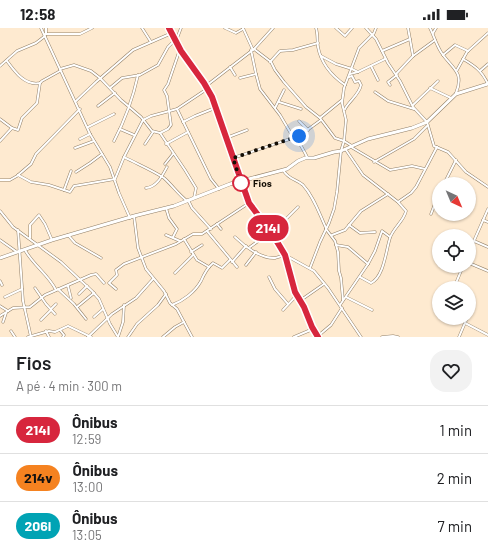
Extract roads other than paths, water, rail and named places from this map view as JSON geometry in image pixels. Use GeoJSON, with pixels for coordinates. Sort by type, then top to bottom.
{"type":"FeatureCollection","features":[{"type":"Feature","properties":{"kind":"street"},"geometry":{"type":"LineString","coordinates":[[41,28],[80,109],[90,134],[110,167],[130,218]]}},
{"type":"Feature","properties":{"kind":"street"},"geometry":{"type":"LineString","coordinates":[[0,66],[17,51],[36,43],[45,34],[46,28]]}},
{"type":"Feature","properties":{"kind":"street"},"geometry":{"type":"LineString","coordinates":[[45,34],[80,34],[92,28]]}},
{"type":"Feature","properties":{"kind":"street"},"geometry":{"type":"LineString","coordinates":[[142,28],[151,42]]}},
{"type":"Feature","properties":{"kind":"street"},"geometry":{"type":"LineString","coordinates":[[169,28],[180,49],[207,87],[217,108],[240,181],[249,203],[285,255],[293,287],[305,308],[313,329],[318,336],[331,324],[342,308]]}},
{"type":"Feature","properties":{"kind":"street"},"geometry":{"type":"LineString","coordinates":[[110,88],[122,78],[138,75],[158,65],[164,58],[168,48],[176,40],[181,28]]}},
{"type":"Feature","properties":{"kind":"street"},"geometry":{"type":"LineString","coordinates":[[225,28],[236,33],[243,29],[252,50],[260,89],[304,150],[306,157]]}},
{"type":"Feature","properties":{"kind":"street"},"geometry":{"type":"LineString","coordinates":[[115,179],[134,135],[143,120],[151,116],[177,109],[207,87],[252,50],[273,28]]}},
{"type":"Feature","properties":{"kind":"street"},"geometry":{"type":"LineString","coordinates":[[316,28],[321,56],[330,72],[336,79],[345,85]]}},
{"type":"Feature","properties":{"kind":"street"},"geometry":{"type":"LineString","coordinates":[[336,28],[345,36],[352,28]]}},
{"type":"Feature","properties":{"kind":"street"},"geometry":{"type":"LineString","coordinates":[[366,28],[373,34],[385,59],[396,75],[412,105],[427,124],[433,144],[448,152],[466,172],[488,187]]}},
{"type":"Feature","properties":{"kind":"street"},"geometry":{"type":"LineString","coordinates":[[310,268],[331,218],[336,198],[346,120],[342,100],[345,85],[359,48],[373,34],[376,28]]}},
{"type":"Feature","properties":{"kind":"street"},"geometry":{"type":"LineString","coordinates":[[408,28],[413,56]]}},
{"type":"Feature","properties":{"kind":"street"},"geometry":{"type":"LineString","coordinates":[[430,28],[443,55],[457,70],[460,82],[456,94]]}},
{"type":"Feature","properties":{"kind":"street"},"geometry":{"type":"LineString","coordinates":[[433,33],[436,28]]}},
{"type":"Feature","properties":{"kind":"street"},"geometry":{"type":"LineString","coordinates":[[76,101],[133,50],[172,33]]}},
{"type":"Feature","properties":{"kind":"street"},"geometry":{"type":"LineString","coordinates":[[457,70],[468,51],[488,33]]}},
{"type":"Feature","properties":{"kind":"street"},"geometry":{"type":"LineString","coordinates":[[382,51],[410,39]]}},
{"type":"Feature","properties":{"kind":"street"},"geometry":{"type":"LineString","coordinates":[[390,85],[388,82],[413,56],[435,40]]}},
{"type":"Feature","properties":{"kind":"street"},"geometry":{"type":"LineString","coordinates":[[270,62],[280,51],[318,44]]}},
{"type":"Feature","properties":{"kind":"street"},"geometry":{"type":"LineString","coordinates":[[443,55],[455,45],[468,51]]}},
{"type":"Feature","properties":{"kind":"street"},"geometry":{"type":"LineString","coordinates":[[7,61],[21,78],[35,84],[40,83],[60,70],[74,65],[91,71],[129,106],[153,132],[160,133],[168,129],[171,125],[170,111],[167,96],[164,90],[168,84],[180,49]]}},
{"type":"Feature","properties":{"kind":"street"},"geometry":{"type":"LineString","coordinates":[[252,50],[270,62],[277,73],[312,113],[320,119],[335,138],[344,141],[374,162],[390,170],[412,166],[425,169]]}},
{"type":"Feature","properties":{"kind":"street"},"geometry":{"type":"LineString","coordinates":[[321,56],[336,64],[358,72]]}},
{"type":"Feature","properties":{"kind":"street"},"geometry":{"type":"LineString","coordinates":[[350,74],[358,72],[385,59]]}},
{"type":"Feature","properties":{"kind":"street"},"geometry":{"type":"LineString","coordinates":[[374,162],[414,139],[456,94],[488,84],[476,66],[463,59]]}},
{"type":"Feature","properties":{"kind":"street"},"geometry":{"type":"LineString","coordinates":[[480,70],[488,64]]}},
{"type":"Feature","properties":{"kind":"street"},"geometry":{"type":"LineString","coordinates":[[371,66],[378,80]]}},
{"type":"Feature","properties":{"kind":"street"},"geometry":{"type":"LineString","coordinates":[[230,67],[235,74]]}},
{"type":"Feature","properties":{"kind":"street"},"geometry":{"type":"LineString","coordinates":[[240,78],[256,74]]}},
{"type":"Feature","properties":{"kind":"street"},"geometry":{"type":"LineString","coordinates":[[114,141],[129,106],[138,75]]}},
{"type":"Feature","properties":{"kind":"street"},"geometry":{"type":"LineString","coordinates":[[344,110],[359,91],[361,86],[360,81],[355,82],[352,76],[348,78]]}},
{"type":"Feature","properties":{"kind":"street"},"geometry":{"type":"LineString","coordinates":[[412,105],[438,81]]}},
{"type":"Feature","properties":{"kind":"street"},"geometry":{"type":"LineString","coordinates":[[0,119],[12,128],[18,130],[22,118],[37,104],[40,83]]}},
{"type":"Feature","properties":{"kind":"street"},"geometry":{"type":"LineString","coordinates":[[430,88],[451,98]]}},
{"type":"Feature","properties":{"kind":"street"},"geometry":{"type":"LineString","coordinates":[[275,108],[284,90]]}},
{"type":"Feature","properties":{"kind":"street"},"geometry":{"type":"LineString","coordinates":[[375,92],[388,100],[415,109]]}},
{"type":"Feature","properties":{"kind":"street"},"geometry":{"type":"LineString","coordinates":[[98,106],[115,93]]}},
{"type":"Feature","properties":{"kind":"street"},"geometry":{"type":"LineString","coordinates":[[233,158],[294,137],[308,130],[342,100]]}},
{"type":"Feature","properties":{"kind":"street"},"geometry":{"type":"LineString","coordinates":[[279,102],[301,108]]}},
{"type":"Feature","properties":{"kind":"street"},"geometry":{"type":"LineString","coordinates":[[183,122],[217,108]]}},
{"type":"Feature","properties":{"kind":"street"},"geometry":{"type":"LineString","coordinates":[[0,180],[10,180],[31,164],[36,154],[80,109]]}},
{"type":"Feature","properties":{"kind":"street"},"geometry":{"type":"LineString","coordinates":[[177,109],[211,179],[219,189]]}},
{"type":"Feature","properties":{"kind":"street"},"geometry":{"type":"LineString","coordinates":[[88,127],[114,114]]}},
{"type":"Feature","properties":{"kind":"street"},"geometry":{"type":"LineString","coordinates":[[299,121],[308,130]]}},
{"type":"Feature","properties":{"kind":"street"},"geometry":{"type":"LineString","coordinates":[[0,258],[52,240],[166,208],[240,181],[282,170],[306,157],[314,158],[341,152],[368,139],[427,124]]}},
{"type":"Feature","properties":{"kind":"street"},"geometry":{"type":"LineString","coordinates":[[0,140],[12,128]]}},
{"type":"Feature","properties":{"kind":"street"},"geometry":{"type":"LineString","coordinates":[[120,130],[134,135]]}},
{"type":"Feature","properties":{"kind":"street"},"geometry":{"type":"LineString","coordinates":[[226,138],[247,130]]}},
{"type":"Feature","properties":{"kind":"street"},"geometry":{"type":"LineString","coordinates":[[145,144],[153,132]]}},
{"type":"Feature","properties":{"kind":"street"},"geometry":{"type":"LineString","coordinates":[[166,144],[188,132]]}},
{"type":"Feature","properties":{"kind":"street"},"geometry":{"type":"LineString","coordinates":[[160,133],[196,188],[194,198]]}},
{"type":"Feature","properties":{"kind":"street"},"geometry":{"type":"LineString","coordinates":[[80,139],[90,134]]}},
{"type":"Feature","properties":{"kind":"street"},"geometry":{"type":"LineString","coordinates":[[75,148],[94,141]]}},
{"type":"Feature","properties":{"kind":"street"},"geometry":{"type":"LineString","coordinates":[[398,202],[411,193],[416,187],[437,147]]}},
{"type":"Feature","properties":{"kind":"street"},"geometry":{"type":"LineString","coordinates":[[346,150],[363,175],[406,210],[406,213],[390,237],[382,268],[374,281],[371,283],[360,277]]}},
{"type":"Feature","properties":{"kind":"street"},"geometry":{"type":"LineString","coordinates":[[76,172],[90,164],[102,154]]}},
{"type":"Feature","properties":{"kind":"street"},"geometry":{"type":"LineString","coordinates":[[146,188],[155,185],[173,154]]}},
{"type":"Feature","properties":{"kind":"street"},"geometry":{"type":"LineString","coordinates":[[124,157],[169,183],[180,195],[188,200],[195,212],[210,229]]}},
{"type":"Feature","properties":{"kind":"street"},"geometry":{"type":"LineString","coordinates":[[448,177],[456,160]]}},
{"type":"Feature","properties":{"kind":"street"},"geometry":{"type":"LineString","coordinates":[[282,170],[288,178],[302,185],[313,200],[336,245],[343,301]]}},
{"type":"Feature","properties":{"kind":"street"},"geometry":{"type":"LineString","coordinates":[[64,190],[71,171]]}},
{"type":"Feature","properties":{"kind":"street"},"geometry":{"type":"LineString","coordinates":[[18,175],[31,182],[49,185],[70,192],[74,186],[115,179]]}},
{"type":"Feature","properties":{"kind":"street"},"geometry":{"type":"LineString","coordinates":[[331,235],[345,230],[361,211],[388,194]]}},
{"type":"Feature","properties":{"kind":"street"},"geometry":{"type":"LineString","coordinates":[[116,289],[109,283],[118,274],[116,270],[124,264],[176,244],[183,238],[194,234],[202,234],[249,203]]}},
{"type":"Feature","properties":{"kind":"street"},"geometry":{"type":"LineString","coordinates":[[249,248],[279,226],[298,207]]}},
{"type":"Feature","properties":{"kind":"street"},"geometry":{"type":"LineString","coordinates":[[166,208],[169,218],[177,229],[172,237]]}},
{"type":"Feature","properties":{"kind":"street"},"geometry":{"type":"LineString","coordinates":[[476,236],[488,209]]}},
{"type":"Feature","properties":{"kind":"street"},"geometry":{"type":"LineString","coordinates":[[0,211],[12,225],[65,265],[94,293],[118,337]]}},
{"type":"Feature","properties":{"kind":"street"},"geometry":{"type":"LineString","coordinates":[[30,238],[30,225],[39,215],[52,240]]}},
{"type":"Feature","properties":{"kind":"street"},"geometry":{"type":"LineString","coordinates":[[134,216],[137,244],[146,269],[166,294],[172,305],[177,309],[192,337]]}},
{"type":"Feature","properties":{"kind":"street"},"geometry":{"type":"LineString","coordinates":[[483,220],[488,222]]}},
{"type":"Feature","properties":{"kind":"street"},"geometry":{"type":"LineString","coordinates":[[217,224],[221,229]]}},
{"type":"Feature","properties":{"kind":"street"},"geometry":{"type":"LineString","coordinates":[[349,225],[360,233],[375,232]]}},
{"type":"Feature","properties":{"kind":"street"},"geometry":{"type":"LineString","coordinates":[[18,230],[22,289],[30,337],[46,331],[55,332],[68,326],[89,336],[108,318],[136,298],[153,279]]}},
{"type":"Feature","properties":{"kind":"street"},"geometry":{"type":"LineString","coordinates":[[207,231],[237,267]]}},
{"type":"Feature","properties":{"kind":"street"},"geometry":{"type":"LineString","coordinates":[[340,305],[368,264],[375,251],[382,231],[390,237]]}},
{"type":"Feature","properties":{"kind":"street"},"geometry":{"type":"LineString","coordinates":[[166,235],[180,241]]}},
{"type":"Feature","properties":{"kind":"street"},"geometry":{"type":"LineString","coordinates":[[68,236],[101,258]]}},
{"type":"Feature","properties":{"kind":"street"},"geometry":{"type":"LineString","coordinates":[[235,237],[256,252],[272,258],[285,255],[310,268],[340,305],[361,337]]}},
{"type":"Feature","properties":{"kind":"street"},"geometry":{"type":"LineString","coordinates":[[183,238],[197,260],[209,267]]}},
{"type":"Feature","properties":{"kind":"street"},"geometry":{"type":"LineString","coordinates":[[0,240],[19,252]]}},
{"type":"Feature","properties":{"kind":"street"},"geometry":{"type":"LineString","coordinates":[[476,242],[488,247]]}},
{"type":"Feature","properties":{"kind":"street"},"geometry":{"type":"LineString","coordinates":[[192,252],[202,245]]}},
{"type":"Feature","properties":{"kind":"street"},"geometry":{"type":"LineString","coordinates":[[336,245],[348,247],[368,264]]}},
{"type":"Feature","properties":{"kind":"street"},"geometry":{"type":"LineString","coordinates":[[172,305],[188,296],[209,267],[214,263],[222,268],[246,246]]}},
{"type":"Feature","properties":{"kind":"street"},"geometry":{"type":"LineString","coordinates":[[25,250],[32,261],[86,319]]}},
{"type":"Feature","properties":{"kind":"street"},"geometry":{"type":"LineString","coordinates":[[246,265],[256,252]]}},
{"type":"Feature","properties":{"kind":"street"},"geometry":{"type":"LineString","coordinates":[[175,273],[194,255]]}},
{"type":"Feature","properties":{"kind":"street"},"geometry":{"type":"LineString","coordinates":[[476,266],[488,271]]}},
{"type":"Feature","properties":{"kind":"street"},"geometry":{"type":"LineString","coordinates":[[0,316],[7,311],[19,307],[32,306],[42,297],[57,289],[96,274],[104,283]]}},
{"type":"Feature","properties":{"kind":"street"},"geometry":{"type":"LineString","coordinates":[[269,278],[288,304]]}},
{"type":"Feature","properties":{"kind":"street"},"geometry":{"type":"LineString","coordinates":[[0,281],[2,285]]}},
{"type":"Feature","properties":{"kind":"street"},"geometry":{"type":"LineString","coordinates":[[300,300],[324,284]]}},
{"type":"Feature","properties":{"kind":"street"},"geometry":{"type":"LineString","coordinates":[[68,286],[71,291],[69,294],[71,298]]}},
{"type":"Feature","properties":{"kind":"street"},"geometry":{"type":"LineString","coordinates":[[79,294],[87,286]]}},
{"type":"Feature","properties":{"kind":"street"},"geometry":{"type":"LineString","coordinates":[[35,288],[55,314]]}},
{"type":"Feature","properties":{"kind":"street"},"geometry":{"type":"LineString","coordinates":[[4,297],[22,289]]}},
{"type":"Feature","properties":{"kind":"street"},"geometry":{"type":"LineString","coordinates":[[77,308],[94,293]]}},
{"type":"Feature","properties":{"kind":"street"},"geometry":{"type":"LineString","coordinates":[[128,337],[137,324],[158,305],[166,294]]}},
{"type":"Feature","properties":{"kind":"street"},"geometry":{"type":"LineString","coordinates":[[283,310],[297,295]]}},
{"type":"Feature","properties":{"kind":"street"},"geometry":{"type":"LineString","coordinates":[[346,297],[372,310]]}},
{"type":"Feature","properties":{"kind":"street"},"geometry":{"type":"LineString","coordinates":[[41,320],[56,304]]}},
{"type":"Feature","properties":{"kind":"street"},"geometry":{"type":"LineString","coordinates":[[0,306],[7,311]]}},
{"type":"Feature","properties":{"kind":"street"},"geometry":{"type":"LineString","coordinates":[[118,337],[123,322],[124,306]]}},
{"type":"Feature","properties":{"kind":"street"},"geometry":{"type":"LineString","coordinates":[[94,317],[103,309]]}},
{"type":"Feature","properties":{"kind":"street"},"geometry":{"type":"LineString","coordinates":[[3,322],[7,311]]}},
{"type":"Feature","properties":{"kind":"street"},"geometry":{"type":"LineString","coordinates":[[163,337],[184,322]]}},
{"type":"Feature","properties":{"kind":"street"},"geometry":{"type":"LineString","coordinates":[[459,337],[464,325]]}},
{"type":"Feature","properties":{"kind":"street"},"geometry":{"type":"LineString","coordinates":[[469,325],[488,335]]}},
{"type":"Feature","properties":{"kind":"street"},"geometry":{"type":"LineString","coordinates":[[294,337],[313,329]]}},
{"type":"Feature","properties":{"kind":"street"},"geometry":{"type":"LineString","coordinates":[[60,330],[64,335],[63,337]]}},
{"type":"Feature","properties":{"kind":"street"},"geometry":{"type":"LineString","coordinates":[[11,331],[15,337]]}},
{"type":"Feature","properties":{"kind":"street"},"geometry":{"type":"LineString","coordinates":[[46,331],[49,337]]}},
{"type":"Feature","properties":{"kind":"street"},"geometry":{"type":"LineString","coordinates":[[382,337],[398,337]]}},
{"type":"Feature","properties":{"kind":"place","name":"Fios"},"geometry":{"type":"Point","coordinates":[241,183]}}]}
